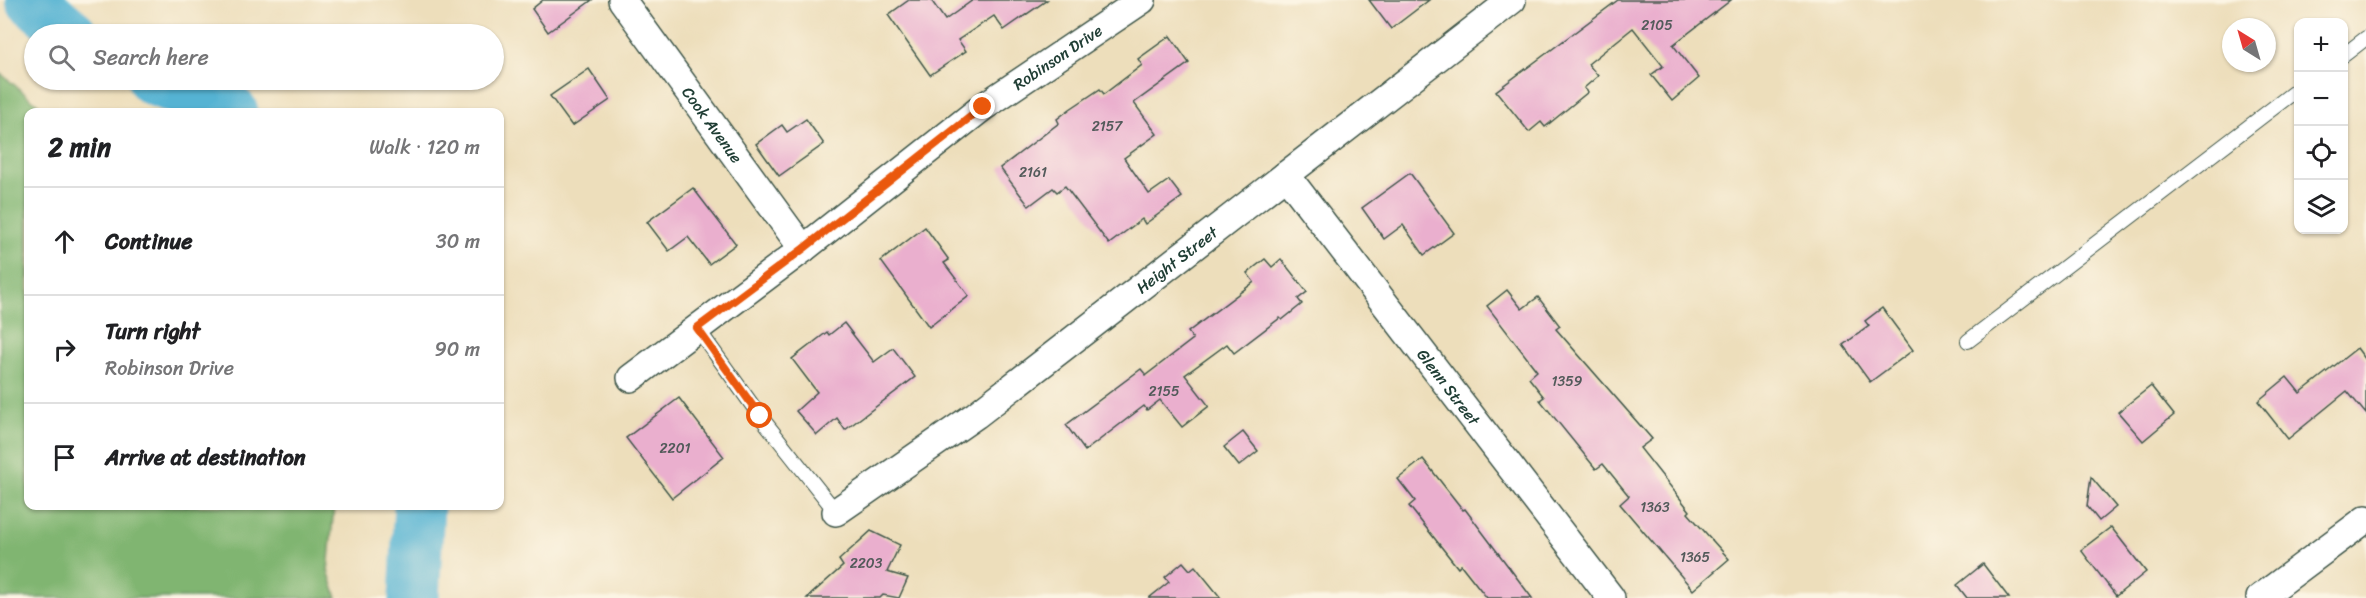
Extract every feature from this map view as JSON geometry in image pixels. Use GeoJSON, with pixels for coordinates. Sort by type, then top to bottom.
{"type":"FeatureCollection","features":[{"type":"Feature","properties":{"kind":"street","name":"Cook Avenue"},"geometry":{"type":"LineString","coordinates":[[622,0],[803,249]]}},
{"type":"Feature","properties":{"kind":"street","name":"Robinson Drive"},"geometry":{"type":"LineString","coordinates":[[631,378],[803,249],[983,107],[1142,0]]}},
{"type":"Feature","properties":{"kind":"street","name":"Height Street"},"geometry":{"type":"LineString","coordinates":[[836,512],[976,415],[1512,0]]}},
{"type":"Feature","properties":{"kind":"street","name":"Glenn Street"},"geometry":{"type":"LineString","coordinates":[[1286,175],[1611,598]]}},
{"type":"Feature","properties":{"kind":"street"},"geometry":{"type":"LineString","coordinates":[[2260,598],[2366,519]]}},
{"type":"Feature","properties":{"kind":"lane"},"geometry":{"type":"LineString","coordinates":[[2348,51],[2366,38]]}},
{"type":"Feature","properties":{"kind":"lane"},"geometry":{"type":"LineString","coordinates":[[1968,341],[2294,92]]}},
{"type":"Feature","properties":{"kind":"lane"},"geometry":{"type":"LineString","coordinates":[[697,328],[760,416],[836,512]]}},
{"type":"Feature","properties":{"kind":"green space"},"geometry":{"type":"Polygon","coordinates":[[[0,73],[42,108],[24,108],[24,510],[334,510],[328,571],[337,598],[0,598],[0,73]]]}},
{"type":"Feature","properties":{"kind":"building"},"geometry":{"type":"Polygon","coordinates":[[[543,0],[592,0],[548,32],[532,9],[543,0]]]}},
{"type":"Feature","properties":{"kind":"building"},"geometry":{"type":"Polygon","coordinates":[[[909,0],[931,0],[945,20],[973,0],[1047,0],[1004,30],[994,16],[958,40],[966,51],[930,75],[888,15],[909,0]]]}},
{"type":"Feature","properties":{"kind":"building"},"geometry":{"type":"Polygon","coordinates":[[[1369,0],[1429,0],[1391,29],[1369,0]]]}},
{"type":"Feature","properties":{"kind":"building"},"geometry":{"type":"Polygon","coordinates":[[[1618,0],[1731,0],[1673,45],[1699,78],[1672,101],[1651,75],[1663,66],[1633,28],[1588,64],[1598,76],[1584,88],[1588,92],[1545,127],[1541,122],[1529,132],[1496,91],[1618,0]]]}},
{"type":"Feature","properties":{"kind":"building"},"geometry":{"type":"Polygon","coordinates":[[[1170,36],[1189,63],[1134,103],[1157,134],[1124,158],[1149,194],[1169,180],[1182,197],[1145,224],[1142,219],[1109,244],[1065,186],[1057,192],[1053,188],[1029,206],[1000,168],[1059,123],[1057,119],[1070,109],[1100,89],[1104,94],[1142,65],[1138,59],[1170,36]]]}},
{"type":"Feature","properties":{"kind":"building"},"geometry":{"type":"Polygon","coordinates":[[[589,69],[610,100],[572,126],[550,96],[589,69]]]}},
{"type":"Feature","properties":{"kind":"building"},"geometry":{"type":"Polygon","coordinates":[[[806,119],[824,144],[779,176],[756,144],[782,125],[787,132],[806,119]]]}},
{"type":"Feature","properties":{"kind":"building"},"geometry":{"type":"Polygon","coordinates":[[[1410,173],[1454,233],[1424,255],[1403,225],[1384,239],[1362,208],[1410,173]]]}},
{"type":"Feature","properties":{"kind":"building"},"geometry":{"type":"Polygon","coordinates":[[[693,188],[736,244],[709,264],[688,237],[669,251],[647,222],[693,188]]]}},
{"type":"Feature","properties":{"kind":"building"},"geometry":{"type":"Polygon","coordinates":[[[925,227],[949,260],[944,263],[969,296],[929,327],[881,261],[925,227]]]}},
{"type":"Feature","properties":{"kind":"building"},"geometry":{"type":"Polygon","coordinates":[[[1265,259],[1272,267],[1281,259],[1307,292],[1298,299],[1302,304],[1234,353],[1227,344],[1185,375],[1209,406],[1182,427],[1160,400],[1147,410],[1144,406],[1085,451],[1066,425],[1141,369],[1146,375],[1193,339],[1188,332],[1254,282],[1247,273],[1265,259]]]}},
{"type":"Feature","properties":{"kind":"building"},"geometry":{"type":"Polygon","coordinates":[[[1507,290],[1522,309],[1538,297],[1560,326],[1556,329],[1652,439],[1640,448],[1690,511],[1688,513],[1729,559],[1693,590],[1620,504],[1629,496],[1603,464],[1596,469],[1540,400],[1544,397],[1529,378],[1537,371],[1487,306],[1507,290]]]}},
{"type":"Feature","properties":{"kind":"building"},"geometry":{"type":"Polygon","coordinates":[[[1882,308],[1913,350],[1870,382],[1843,345],[1869,326],[1865,321],[1882,308]]]}},
{"type":"Feature","properties":{"kind":"building"},"geometry":{"type":"Polygon","coordinates":[[[844,323],[874,362],[893,348],[915,377],[845,430],[837,418],[817,435],[796,411],[817,392],[792,359],[827,332],[829,335],[844,323]]]}},
{"type":"Feature","properties":{"kind":"building"},"geometry":{"type":"Polygon","coordinates":[[[2357,348],[2366,360],[2366,414],[2347,391],[2288,439],[2258,401],[2287,377],[2300,393],[2357,348]]]}},
{"type":"Feature","properties":{"kind":"building"},"geometry":{"type":"Polygon","coordinates":[[[2151,386],[2174,415],[2143,441],[2118,412],[2151,386]]]}},
{"type":"Feature","properties":{"kind":"building"},"geometry":{"type":"Polygon","coordinates":[[[679,398],[724,457],[672,498],[626,438],[679,398]]]}},
{"type":"Feature","properties":{"kind":"building"},"geometry":{"type":"Polygon","coordinates":[[[1243,432],[1258,451],[1239,466],[1224,447],[1243,432]]]}},
{"type":"Feature","properties":{"kind":"building"},"geometry":{"type":"Polygon","coordinates":[[[1423,459],[1463,510],[1465,509],[1532,598],[1487,598],[1461,565],[1458,568],[1409,506],[1415,501],[1398,479],[1423,459]]]}},
{"type":"Feature","properties":{"kind":"building"},"geometry":{"type":"Polygon","coordinates":[[[2091,477],[2116,507],[2099,521],[2087,506],[2091,477]]]}},
{"type":"Feature","properties":{"kind":"building"},"geometry":{"type":"Polygon","coordinates":[[[2111,527],[2146,572],[2116,596],[2081,550],[2111,527]]]}},
{"type":"Feature","properties":{"kind":"building"},"geometry":{"type":"Polygon","coordinates":[[[871,531],[900,545],[887,572],[908,578],[899,598],[883,595],[880,598],[807,598],[843,566],[839,560],[871,531]]]}},
{"type":"Feature","properties":{"kind":"building"},"geometry":{"type":"Polygon","coordinates":[[[1183,562],[1190,570],[1195,566],[1221,598],[1149,598],[1169,582],[1165,577],[1183,562]]]}},
{"type":"Feature","properties":{"kind":"building"},"geometry":{"type":"Polygon","coordinates":[[[1983,564],[2009,598],[1967,598],[1957,585],[1983,564]]]}},
{"type":"Feature","properties":{"kind":"waterway"},"geometry":{"type":"LineString","coordinates":[[31,0],[60,24]]}},
{"type":"Feature","properties":{"kind":"waterway"},"geometry":{"type":"LineString","coordinates":[[178,90],[223,108]]}},
{"type":"Feature","properties":{"kind":"waterway"},"geometry":{"type":"LineString","coordinates":[[414,598],[419,510]]}},
{"type":"Feature","properties":{"kind":"route"},"geometry":{"type":"LineString","coordinates":[[760,416],[697,328],[803,249],[983,107]]}}]}
